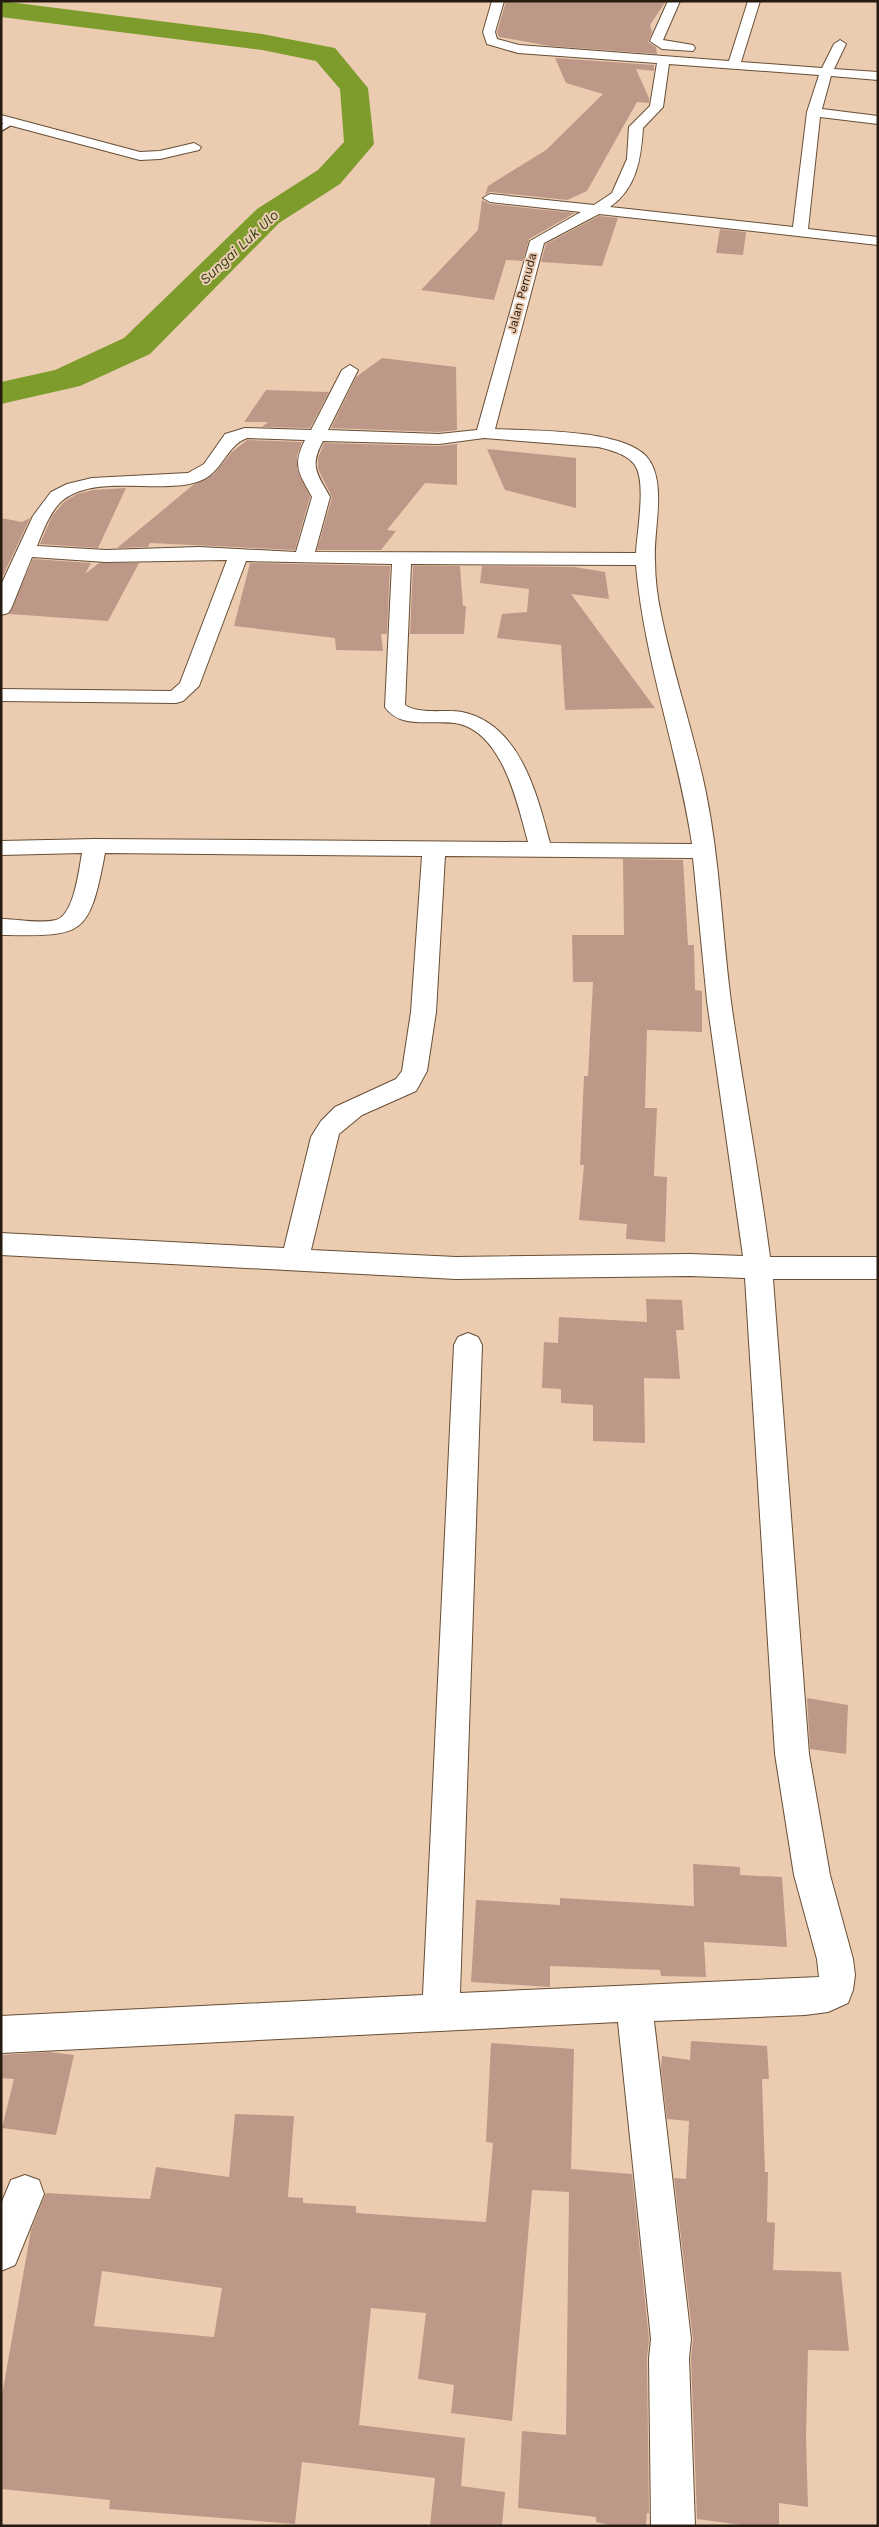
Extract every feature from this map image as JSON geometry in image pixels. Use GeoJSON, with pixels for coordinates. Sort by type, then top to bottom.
{"type":"FeatureCollection","features":[{"type":"Feature","properties":{"kind":"street"},"geometry":{"type":"LineString","coordinates":[[498,1],[489,32],[491,41],[518,49],[878,76]]}},
{"type":"Feature","properties":{"kind":"street"},"geometry":{"type":"LineString","coordinates":[[674,1],[656,41],[662,45],[698,49]]}},
{"type":"Feature","properties":{"kind":"street"},"geometry":{"type":"LineString","coordinates":[[740,66],[733,51],[754,1]]}},
{"type":"Feature","properties":{"kind":"street"},"geometry":{"type":"LineString","coordinates":[[800,233],[814,112],[826,72],[840,44]]}},
{"type":"Feature","properties":{"kind":"street","name":"Jalan Pemuda"},"geometry":{"type":"LineString","coordinates":[[484,433],[488,425],[516,312],[537,241],[595,210],[618,195],[630,172],[634,159],[636,127],[656,107],[664,59]]}},
{"type":"Feature","properties":{"kind":"street"},"geometry":{"type":"LineString","coordinates":[[814,112],[878,120]]}},
{"type":"Feature","properties":{"kind":"street"},"geometry":{"type":"LineString","coordinates":[[5,123],[140,156],[160,155],[194,147]]}},
{"type":"Feature","properties":{"kind":"street"},"geometry":{"type":"LineString","coordinates":[[490,198],[878,241]]}},
{"type":"Feature","properties":{"kind":"street"},"geometry":{"type":"LineString","coordinates":[[304,558],[321,497],[319,490],[306,470],[305,463],[310,448],[350,370]]}},
{"type":"Feature","properties":{"kind":"street"},"geometry":{"type":"LineString","coordinates":[[1,609],[26,551],[49,505],[57,496],[92,483],[176,480],[192,477],[204,472],[217,460],[231,438],[245,433],[439,439],[474,436],[484,433],[600,442],[621,448],[638,458],[645,467],[649,482],[644,559],[649,603],[659,654],[695,792],[704,851],[719,1001],[758,1268],[792,1754],[812,1875],[835,1959],[837,1976],[835,1990],[816,1996],[441,2012],[1,2035]]}},
{"type":"Feature","properties":{"kind":"street"},"geometry":{"type":"LineString","coordinates":[[26,551],[106,556],[239,554],[304,558],[644,559]]}},
{"type":"Feature","properties":{"kind":"street"},"geometry":{"type":"LineString","coordinates":[[1,695],[176,697],[189,686],[239,554]]}},
{"type":"Feature","properties":{"kind":"street"},"geometry":{"type":"LineString","coordinates":[[402,558],[395,707],[399,712],[410,715],[452,717],[472,721],[484,730],[504,750],[522,782],[541,850]]}},
{"type":"Feature","properties":{"kind":"street"},"geometry":{"type":"LineString","coordinates":[[1,848],[95,846],[704,851]]}},
{"type":"Feature","properties":{"kind":"street"},"geometry":{"type":"LineString","coordinates":[[1,927],[61,926],[75,919],[82,903],[95,846]]}},
{"type":"Feature","properties":{"kind":"street"},"geometry":{"type":"LineString","coordinates":[[295,1259],[324,1137],[332,1122],[354,1108],[410,1082],[416,1069],[422,1024],[434,849]]}},
{"type":"Feature","properties":{"kind":"street"},"geometry":{"type":"LineString","coordinates":[[1,1244],[456,1268],[690,1265],[758,1268],[878,1268]]}},
{"type":"Feature","properties":{"kind":"street"},"geometry":{"type":"LineString","coordinates":[[441,2012],[468,1344]]}},
{"type":"Feature","properties":{"kind":"street"},"geometry":{"type":"LineString","coordinates":[[634,2003],[671,2339],[669,2358],[673,2526]]}},
{"type":"Feature","properties":{"kind":"street"},"geometry":{"type":"LineString","coordinates":[[1,2251],[25,2194]]}},
{"type":"Feature","properties":{"kind":"building"},"geometry":{"type":"Polygon","coordinates":[[[506,1],[666,1],[650,25],[652,32],[648,42],[656,47],[657,54],[550,46],[499,37],[497,32],[506,1]]]}},
{"type":"Feature","properties":{"kind":"building"},"geometry":{"type":"Polygon","coordinates":[[[555,58],[654,65],[654,71],[636,69],[649,98],[649,103],[637,102],[587,191],[567,200],[490,192],[485,195],[488,186],[546,150],[603,94],[566,83],[555,58]]]}},
{"type":"Feature","properties":{"kind":"building"},"geometry":{"type":"Polygon","coordinates":[[[482,200],[490,204],[575,213],[529,239],[523,261],[506,260],[494,300],[421,290],[478,230],[482,200]]]}},
{"type":"Feature","properties":{"kind":"building"},"geometry":{"type":"Polygon","coordinates":[[[599,216],[618,218],[602,266],[541,262],[546,244],[599,216]]]}},
{"type":"Feature","properties":{"kind":"building"},"geometry":{"type":"Polygon","coordinates":[[[720,229],[746,232],[743,255],[716,253],[720,229]]]}},
{"type":"Feature","properties":{"kind":"building"},"geometry":{"type":"Polygon","coordinates":[[[382,358],[456,367],[457,430],[439,432],[331,428],[356,377],[382,358]]]}},
{"type":"Feature","properties":{"kind":"building"},"geometry":{"type":"Polygon","coordinates":[[[266,390],[329,392],[310,428],[262,427],[268,422],[244,422],[266,390]]]}},
{"type":"Feature","properties":{"kind":"building"},"geometry":{"type":"Polygon","coordinates":[[[247,440],[302,442],[297,456],[297,469],[310,497],[295,550],[150,543],[148,547],[117,548],[193,485],[214,474],[232,452],[247,440]]]}},
{"type":"Feature","properties":{"kind":"building"},"geometry":{"type":"Polygon","coordinates":[[[324,443],[439,446],[457,444],[457,485],[425,483],[387,530],[396,531],[381,550],[317,550],[332,497],[318,469],[318,458],[324,443]]]}},
{"type":"Feature","properties":{"kind":"building"},"geometry":{"type":"Polygon","coordinates":[[[487,449],[576,458],[576,508],[505,490],[487,449]]]}},
{"type":"Feature","properties":{"kind":"building"},"geometry":{"type":"Polygon","coordinates":[[[126,488],[98,548],[40,544],[52,516],[64,502],[77,494],[93,490],[126,488]]]}},
{"type":"Feature","properties":{"kind":"building"},"geometry":{"type":"Polygon","coordinates":[[[1,518],[22,522],[30,518],[1,580],[1,518]]]}},
{"type":"Feature","properties":{"kind":"building"},"geometry":{"type":"Polygon","coordinates":[[[33,559],[91,563],[85,574],[99,563],[139,563],[108,621],[9,614],[33,559]]]}},
{"type":"Feature","properties":{"kind":"building"},"geometry":{"type":"Polygon","coordinates":[[[250,563],[390,566],[387,634],[381,634],[383,651],[336,650],[335,638],[234,626],[250,563]]]}},
{"type":"Feature","properties":{"kind":"building"},"geometry":{"type":"Polygon","coordinates":[[[413,566],[460,566],[463,606],[466,606],[464,634],[410,634],[413,566]]]}},
{"type":"Feature","properties":{"kind":"building"},"geometry":{"type":"Polygon","coordinates":[[[482,566],[574,567],[605,572],[609,599],[571,594],[655,708],[565,710],[561,645],[497,638],[502,614],[527,612],[529,589],[480,583],[482,566]]]}},
{"type":"Feature","properties":{"kind":"building"},"geometry":{"type":"Polygon","coordinates":[[[623,859],[683,860],[688,945],[694,945],[695,990],[702,991],[702,1032],[647,1030],[645,1108],[657,1108],[654,1176],[667,1177],[665,1242],[626,1239],[627,1224],[579,1220],[584,1165],[580,1165],[584,1076],[588,1076],[593,982],[573,982],[572,935],[624,935],[623,859]]]}},
{"type":"Feature","properties":{"kind":"building"},"geometry":{"type":"Polygon","coordinates":[[[646,1299],[682,1300],[684,1330],[676,1330],[680,1379],[644,1378],[645,1443],[593,1441],[593,1405],[561,1403],[561,1389],[542,1388],[544,1342],[558,1343],[559,1317],[647,1322],[646,1299]]]}},
{"type":"Feature","properties":{"kind":"building"},"geometry":{"type":"Polygon","coordinates":[[[807,1698],[848,1705],[846,1754],[810,1749],[807,1698]]]}},
{"type":"Feature","properties":{"kind":"building"},"geometry":{"type":"Polygon","coordinates":[[[693,1864],[740,1867],[740,1875],[782,1877],[787,1947],[704,1942],[706,1977],[661,1976],[660,1970],[550,1966],[550,1987],[471,1982],[476,1900],[560,1905],[560,1898],[694,1906],[693,1864]]]}},
{"type":"Feature","properties":{"kind":"building"},"geometry":{"type":"Polygon","coordinates":[[[691,2041],[767,2046],[769,2079],[762,2079],[765,2172],[768,2172],[767,2222],[775,2223],[773,2270],[841,2272],[849,2351],[808,2350],[806,2437],[808,2507],[779,2503],[779,2526],[750,2526],[697,2519],[691,2358],[693,2339],[674,2178],[686,2179],[689,2121],[667,2119],[661,2068],[662,2056],[690,2060],[691,2041]]]}},
{"type":"Feature","properties":{"kind":"building"},"geometry":{"type":"Polygon","coordinates":[[[491,2043],[574,2049],[571,2169],[632,2174],[649,2339],[647,2358],[649,2513],[647,2513],[646,2526],[614,2526],[596,2522],[596,2517],[518,2508],[522,2431],[566,2435],[569,2192],[532,2190],[512,2421],[451,2413],[454,2385],[418,2379],[426,2313],[371,2308],[359,2425],[465,2438],[461,2486],[505,2492],[502,2526],[430,2526],[435,2478],[302,2462],[295,2524],[109,2509],[110,2500],[1,2489],[1,2401],[31,2230],[46,2193],[150,2199],[156,2167],[229,2177],[235,2114],[294,2116],[288,2197],[303,2198],[303,2203],[356,2206],[356,2213],[486,2222],[493,2143],[486,2142],[491,2043]],[[102,2271],[94,2326],[214,2337],[222,2288],[102,2271]]]}},
{"type":"Feature","properties":{"kind":"building"},"geometry":{"type":"Polygon","coordinates":[[[49,2052],[74,2055],[56,2135],[2,2128],[14,2079],[1,2078],[1,2055],[49,2052]]]}},
{"type":"Feature","properties":{"kind":"waterway","name":"Sungai Luk Ulo"},"geometry":{"type":"LineString","coordinates":[[1,9],[262,42],[325,54],[354,88],[359,144],[329,177],[268,216],[137,346],[67,378],[1,393]]}}]}
